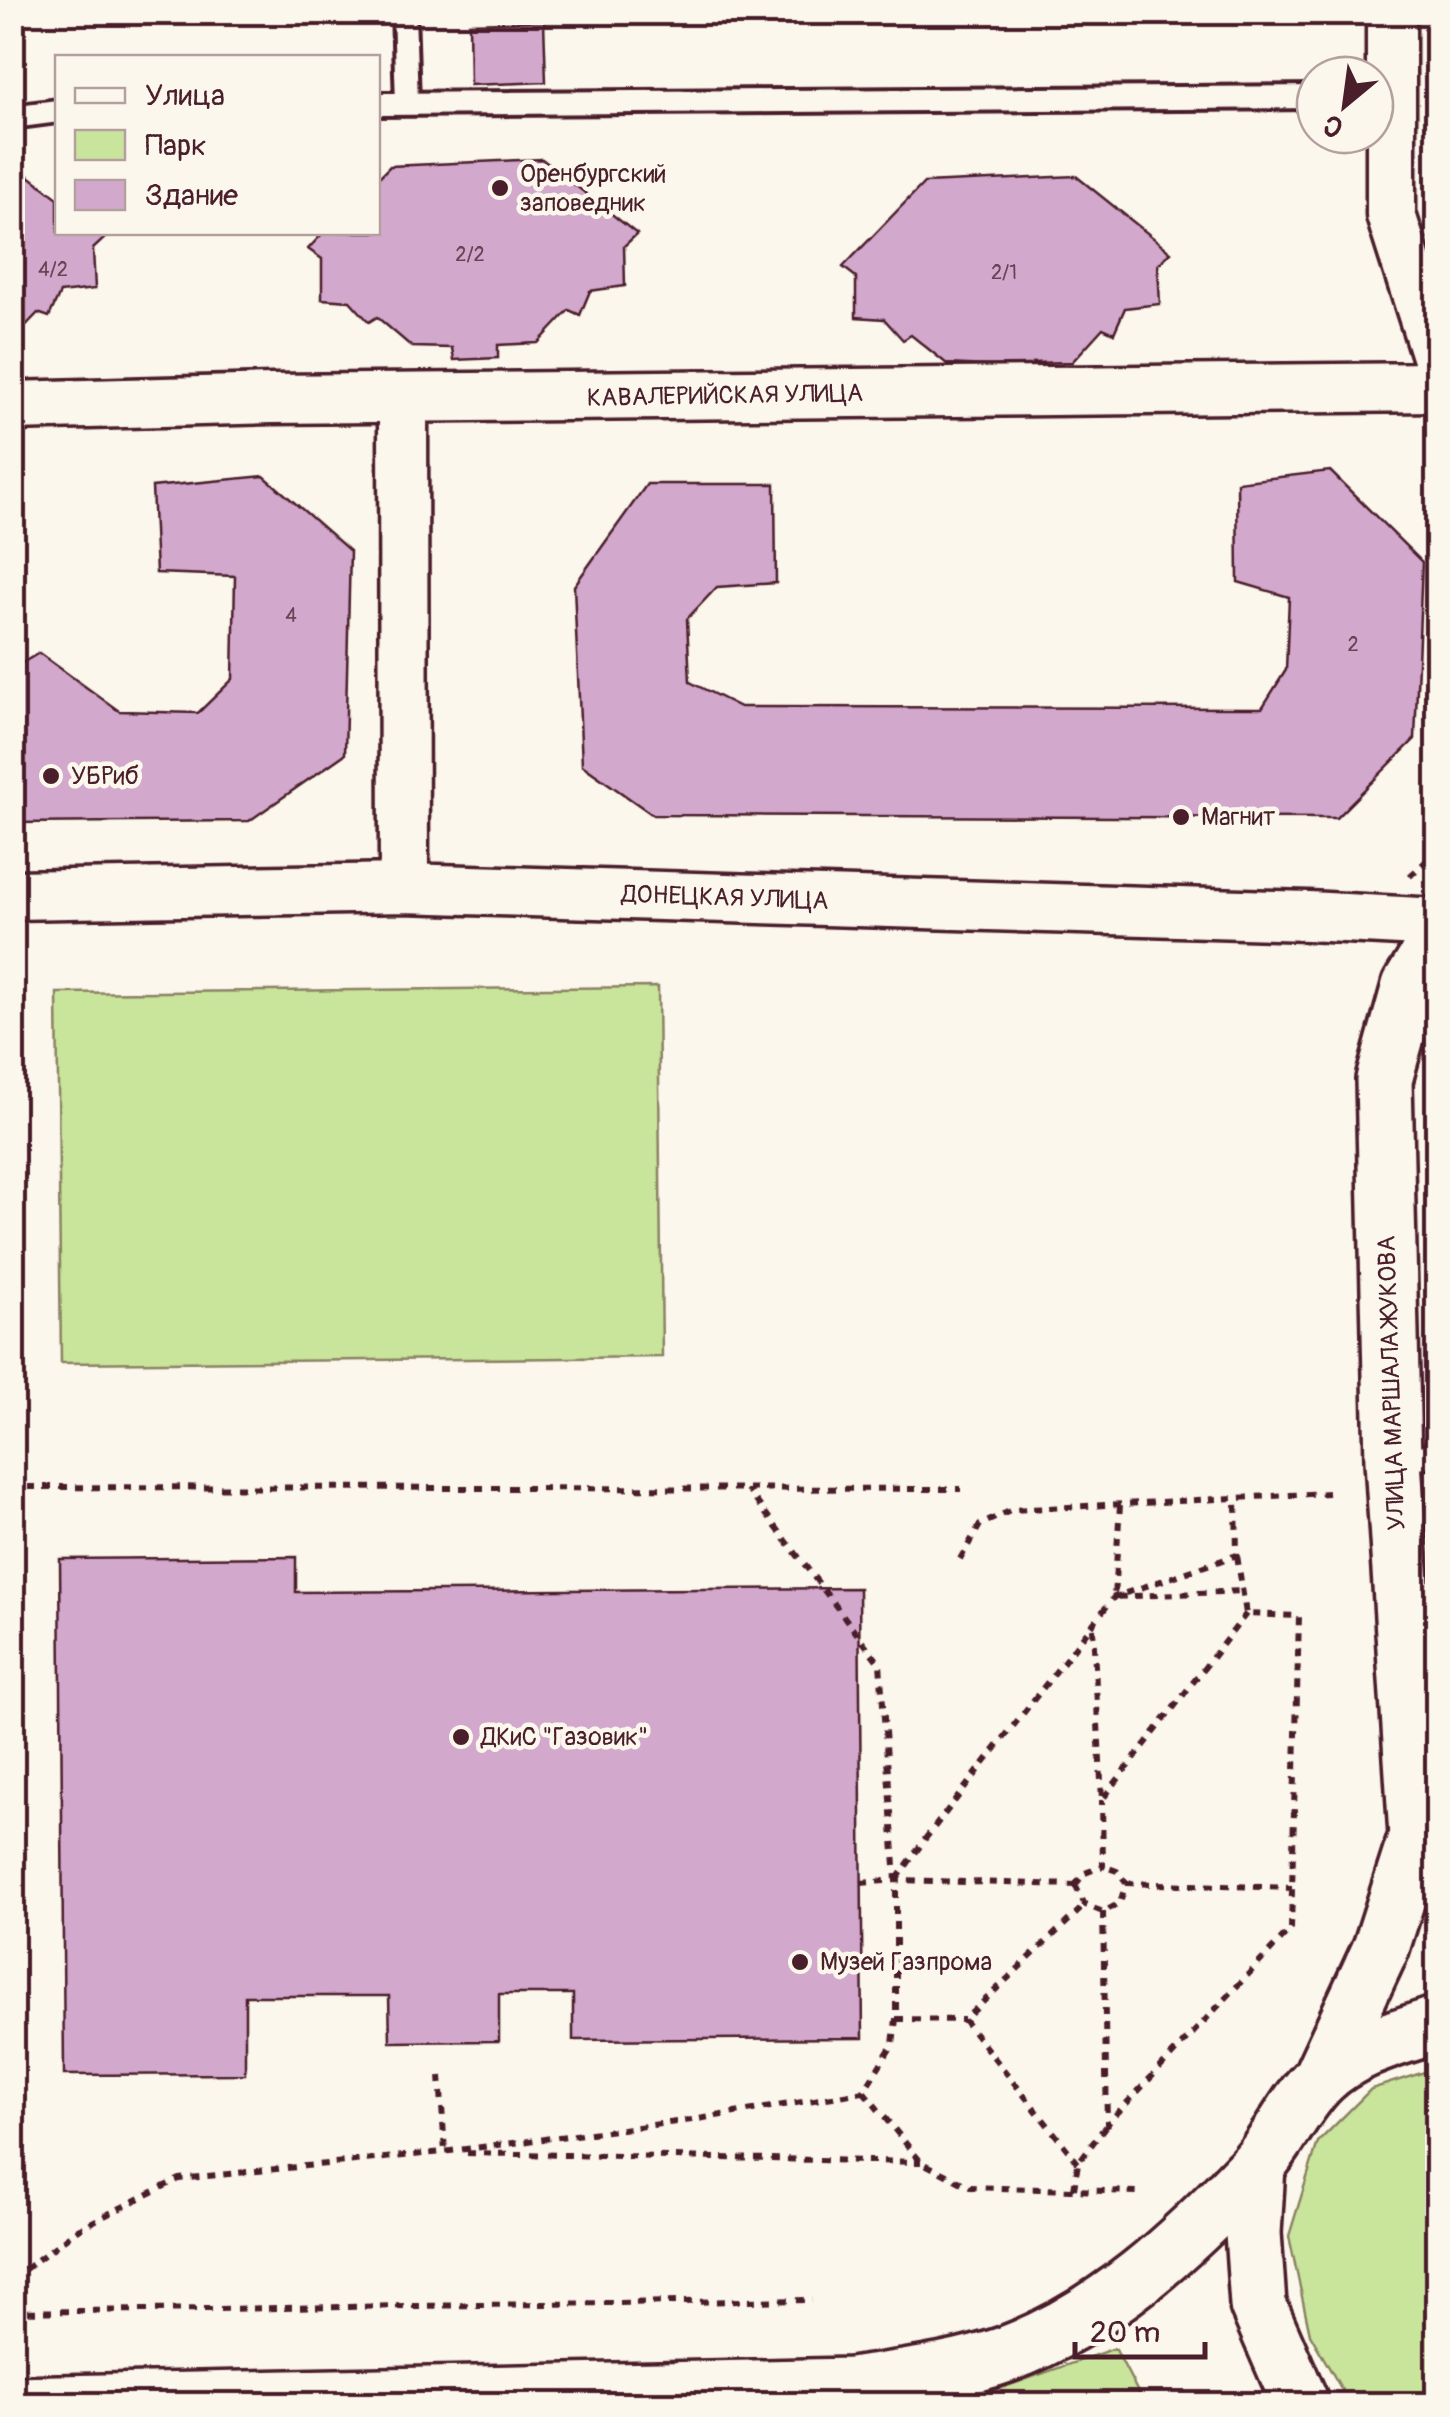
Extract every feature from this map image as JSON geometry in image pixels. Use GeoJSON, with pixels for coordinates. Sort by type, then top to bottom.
{"type":"FeatureCollection","features":[{"type":"Feature","properties":{"kind":"main road","name":"УЛИЦА МАРШАЛА ЖУКОВА"},"geometry":{"type":"LineString","coordinates":[[1321,2077],[1427,1855],[1415,1457],[1384,1080],[1410,986],[1438,940]]}},
{"type":"Feature","properties":{"kind":"main road"},"geometry":{"type":"LineString","coordinates":[[12,2404],[850,2386],[937,2372],[1004,2355],[1058,2332],[1103,2306],[1175,2248],[1257,2166],[1321,2077],[1364,2050],[1438,2024]]}},
{"type":"Feature","properties":{"kind":"main road"},"geometry":{"type":"LineString","coordinates":[[1257,2166],[1253,2233],[1258,2305],[1301,2404]]}},
{"type":"Feature","properties":{"kind":"street"},"geometry":{"type":"LineString","coordinates":[[1386,55],[1391,12]]}},
{"type":"Feature","properties":{"kind":"street"},"geometry":{"type":"LineString","coordinates":[[1386,155],[1391,215],[1438,362]]}},
{"type":"Feature","properties":{"kind":"street","name":"КАВАЛЕРИЙСКАЯ УЛИЦА"},"geometry":{"type":"LineString","coordinates":[[12,406],[1438,387]]}},
{"type":"Feature","properties":{"kind":"street"},"geometry":{"type":"LineString","coordinates":[[403,400],[404,888]]}},
{"type":"Feature","properties":{"kind":"street","name":"ДОНЕЦКАЯ УЛИЦА"},"geometry":{"type":"LineString","coordinates":[[12,895],[404,888],[1438,923]]}},
{"type":"Feature","properties":{"kind":"lane"},"geometry":{"type":"LineString","coordinates":[[404,12],[406,104]]}},
{"type":"Feature","properties":{"kind":"lane"},"geometry":{"type":"LineString","coordinates":[[380,104],[1295,96]]}},
{"type":"Feature","properties":{"kind":"lane"},"geometry":{"type":"LineString","coordinates":[[12,117],[55,111]]}},
{"type":"Feature","properties":{"kind":"path"},"geometry":{"type":"LineString","coordinates":[[1438,430],[1434,450],[1438,462]]}},
{"type":"Feature","properties":{"kind":"path"},"geometry":{"type":"LineString","coordinates":[[12,1487],[962,1489]]}},
{"type":"Feature","properties":{"kind":"path"},"geometry":{"type":"LineString","coordinates":[[12,2279],[78,2229],[179,2178],[443,2152],[692,2120],[864,2092],[893,2044],[896,2019],[896,1880],[880,1664],[747,1488]]}},
{"type":"Feature","properties":{"kind":"path"},"geometry":{"type":"LineString","coordinates":[[960,1559],[980,1525],[1012,1510],[1328,1493]]}},
{"type":"Feature","properties":{"kind":"path"},"geometry":{"type":"LineString","coordinates":[[1102,1800],[1246,1614],[1237,1555],[1236,1498]]}},
{"type":"Feature","properties":{"kind":"path"},"geometry":{"type":"LineString","coordinates":[[896,1880],[924,1838],[1114,1597],[1120,1504]]}},
{"type":"Feature","properties":{"kind":"path"},"geometry":{"type":"LineString","coordinates":[[1114,1597],[1237,1555]]}},
{"type":"Feature","properties":{"kind":"path"},"geometry":{"type":"LineString","coordinates":[[1114,1597],[1242,1590]]}},
{"type":"Feature","properties":{"kind":"path"},"geometry":{"type":"LineString","coordinates":[[1074,2189],[1078,2164],[1107,2124],[1291,1928],[1298,1616],[1246,1614]]}},
{"type":"Feature","properties":{"kind":"path"},"geometry":{"type":"LineString","coordinates":[[1093,1628],[1102,1866]]}},
{"type":"Feature","properties":{"kind":"path"},"geometry":{"type":"LineString","coordinates":[[1076,1884],[1085,1873],[1102,1866],[1117,1870],[1126,1883]]}},
{"type":"Feature","properties":{"kind":"path"},"geometry":{"type":"LineString","coordinates":[[862,1883],[896,1880],[1076,1884]]}},
{"type":"Feature","properties":{"kind":"path"},"geometry":{"type":"LineString","coordinates":[[1126,1883],[1292,1888]]}},
{"type":"Feature","properties":{"kind":"path"},"geometry":{"type":"LineString","coordinates":[[1103,1912],[1120,1902],[1126,1883]]}},
{"type":"Feature","properties":{"kind":"path"},"geometry":{"type":"LineString","coordinates":[[1076,1884],[1085,1905],[1103,1912]]}},
{"type":"Feature","properties":{"kind":"path"},"geometry":{"type":"LineString","coordinates":[[896,2019],[964,2020],[1085,1905]]}},
{"type":"Feature","properties":{"kind":"path"},"geometry":{"type":"LineString","coordinates":[[1103,1912],[1107,2124]]}},
{"type":"Feature","properties":{"kind":"path"},"geometry":{"type":"LineString","coordinates":[[964,2020],[1078,2164]]}},
{"type":"Feature","properties":{"kind":"path"},"geometry":{"type":"LineString","coordinates":[[440,2076],[443,2152]]}},
{"type":"Feature","properties":{"kind":"path"},"geometry":{"type":"LineString","coordinates":[[864,2092],[921,2162],[970,2187],[1138,2192]]}},
{"type":"Feature","properties":{"kind":"path"},"geometry":{"type":"LineString","coordinates":[[443,2152],[921,2162]]}},
{"type":"Feature","properties":{"kind":"path"},"geometry":{"type":"LineString","coordinates":[[12,2312],[812,2300]]}},
{"type":"Feature","properties":{"kind":"green space"},"geometry":{"type":"Polygon","coordinates":[[[658,987],[662,1357],[61,1363],[57,993],[658,987]]]}},
{"type":"Feature","properties":{"kind":"green space"},"geometry":{"type":"Polygon","coordinates":[[[1437,2068],[1437,2404],[1350,2404],[1310,2334],[1289,2236],[1318,2142],[1371,2089],[1437,2068]]]}},
{"type":"Feature","properties":{"kind":"green space"},"geometry":{"type":"Polygon","coordinates":[[[1115,2348],[1144,2404],[956,2404],[1115,2348]]]}},
{"type":"Feature","properties":{"kind":"building"},"geometry":{"type":"Polygon","coordinates":[[[544,21],[546,82],[470,85],[469,23],[544,21]]]}},
{"type":"Feature","properties":{"kind":"building"},"geometry":{"type":"Polygon","coordinates":[[[542,159],[637,234],[624,246],[625,286],[590,291],[580,315],[569,310],[538,343],[498,345],[498,358],[454,360],[452,348],[412,347],[377,317],[369,322],[350,301],[322,299],[322,259],[308,249],[321,235],[380,235],[380,176],[390,166],[542,159]]]}},
{"type":"Feature","properties":{"kind":"building"},"geometry":{"type":"Polygon","coordinates":[[[12,163],[55,196],[55,235],[106,237],[93,249],[95,289],[60,293],[49,317],[38,313],[12,340],[12,163]]]}},
{"type":"Feature","properties":{"kind":"building"},"geometry":{"type":"Polygon","coordinates":[[[1076,176],[1171,252],[1158,265],[1160,304],[1125,308],[1114,333],[1103,328],[1072,362],[1032,363],[1032,376],[988,377],[986,366],[947,364],[911,335],[903,340],[884,319],[856,317],[856,277],[843,267],[924,183],[1076,176]]]}},
{"type":"Feature","properties":{"kind":"building"},"geometry":{"type":"Polygon","coordinates":[[[1330,471],[1422,562],[1415,739],[1336,818],[653,815],[582,765],[574,586],[647,484],[775,484],[776,583],[717,587],[687,619],[690,682],[740,707],[1262,708],[1286,670],[1289,597],[1238,582],[1237,482],[1330,471]]]}},
{"type":"Feature","properties":{"kind":"building"},"geometry":{"type":"Polygon","coordinates":[[[264,476],[350,551],[345,754],[249,821],[12,823],[12,669],[39,653],[119,711],[198,713],[233,679],[235,576],[156,573],[152,487],[264,476]]]}},
{"type":"Feature","properties":{"kind":"building","name":"ДКиC \"Газовик\""},"geometry":{"type":"Polygon","coordinates":[[[296,1557],[296,1592],[859,1588],[863,2038],[573,2040],[573,1994],[499,1994],[499,2041],[390,2042],[389,1996],[245,1996],[245,2074],[64,2075],[60,1559],[296,1557]]]}},
{"type":"Feature","properties":{"kind":"place","name":"Оренбургский заповедник"},"geometry":{"type":"Point","coordinates":[500,188]}},
{"type":"Feature","properties":{"kind":"place","name":"УБРиб"},"geometry":{"type":"Point","coordinates":[51,776]}},
{"type":"Feature","properties":{"kind":"place","name":"Магнит"},"geometry":{"type":"Point","coordinates":[1181,817]}},
{"type":"Feature","properties":{"kind":"place","name":"ДКиC \"Газовик\""},"geometry":{"type":"Point","coordinates":[461,1737]}},
{"type":"Feature","properties":{"kind":"place","name":"Музей Газпрома"},"geometry":{"type":"Point","coordinates":[800,1962]}}]}
